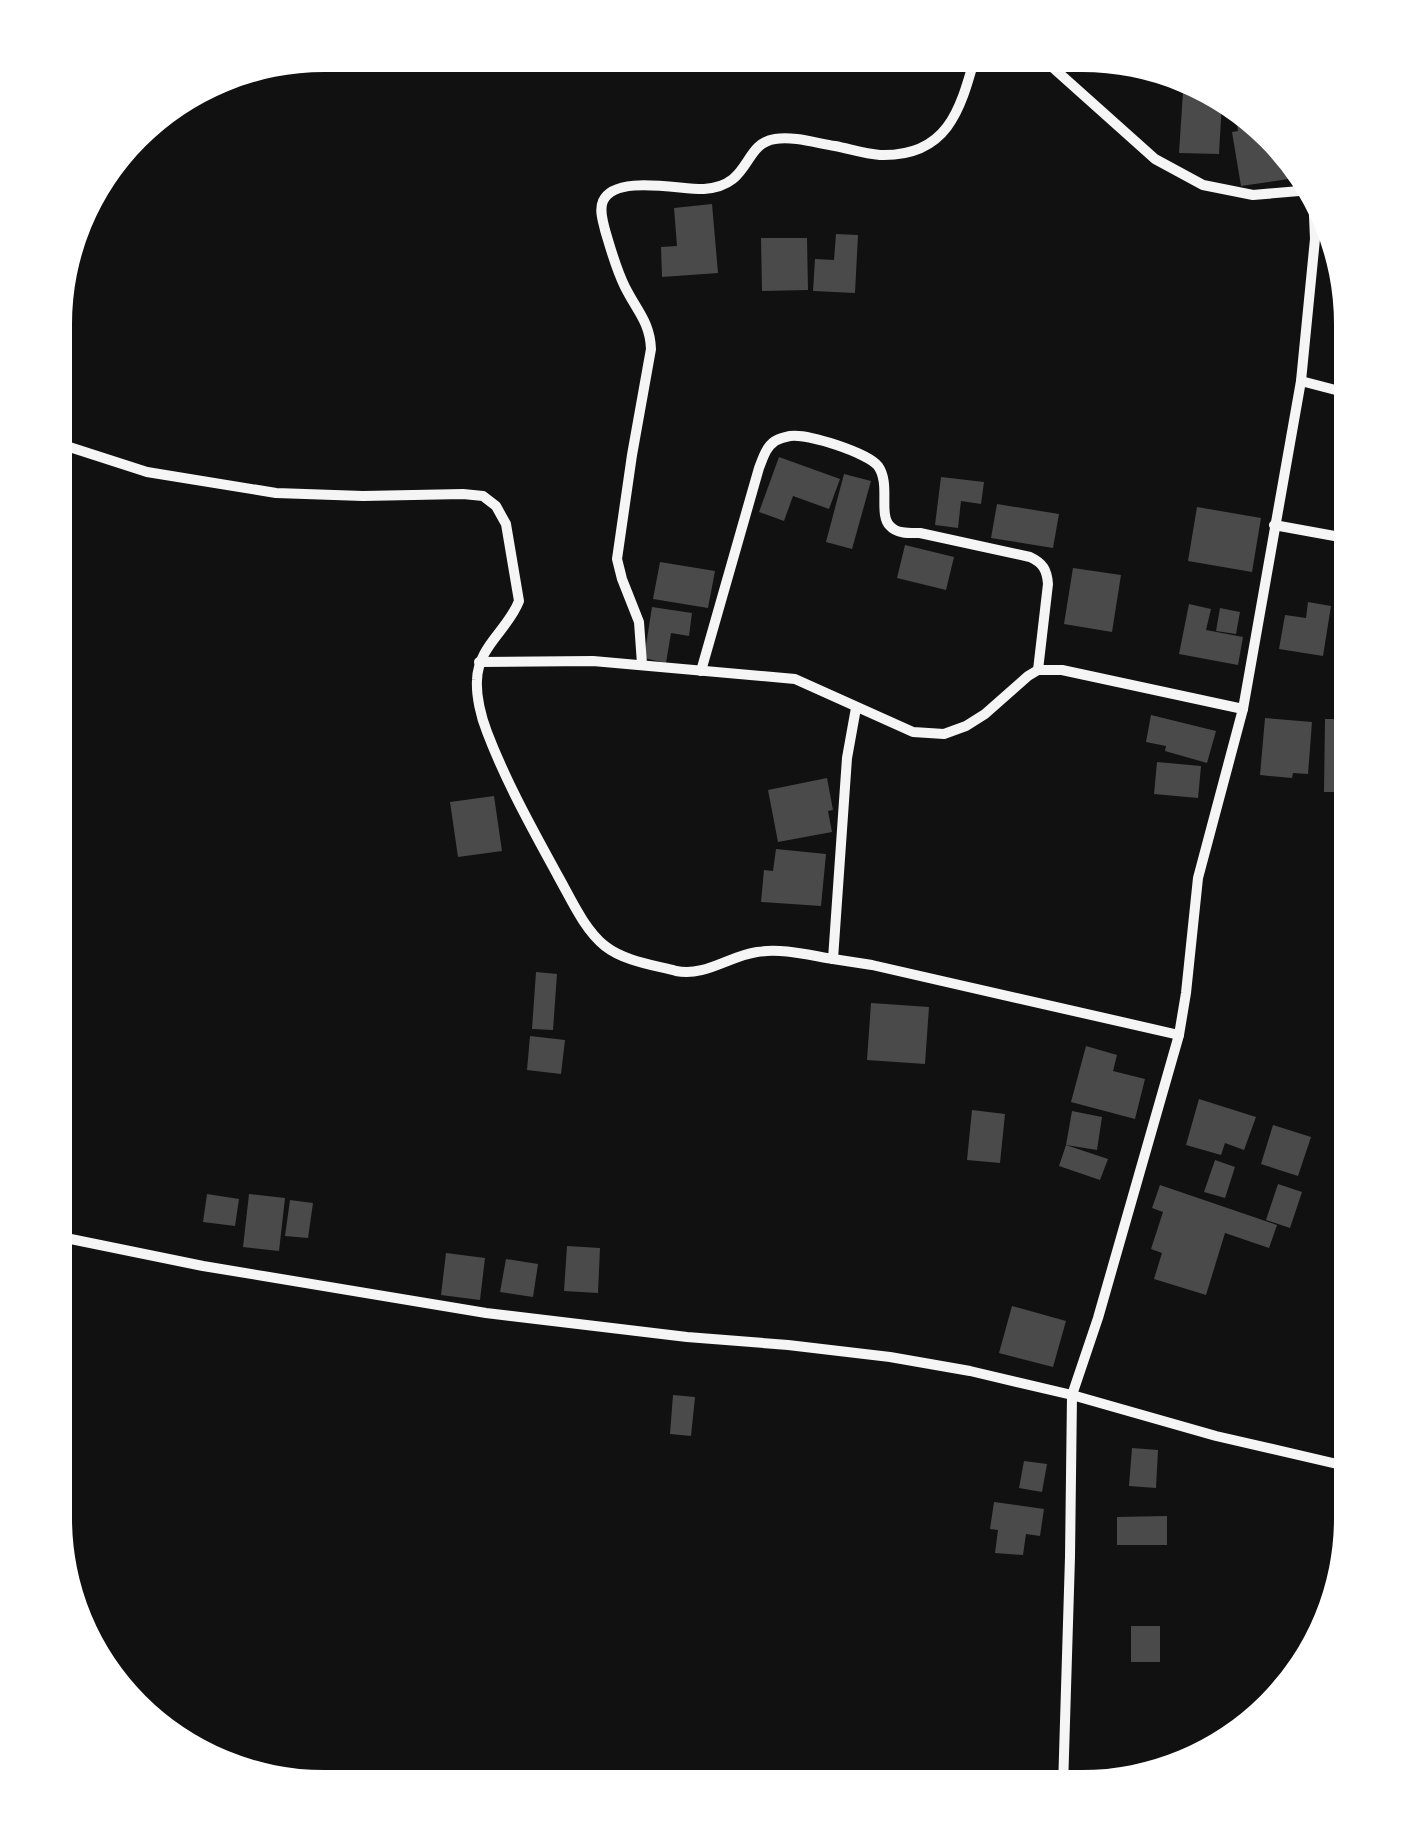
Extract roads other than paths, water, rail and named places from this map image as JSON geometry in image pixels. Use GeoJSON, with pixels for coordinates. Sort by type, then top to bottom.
{"type":"FeatureCollection","features":[{"type":"Feature","properties":{"kind":"street"},"geometry":{"type":"LineString","coordinates":[[642,664],[639,622],[617,560],[651,332],[614,263],[602,202],[614,189],[626,186],[704,189],[722,185],[734,180],[753,152],[770,139],[808,141],[877,154],[910,152],[927,146],[951,125],[971,72]]}},
{"type":"Feature","properties":{"kind":"street"},"geometry":{"type":"LineString","coordinates":[[1058,72],[1155,158],[1203,186],[1253,195],[1295,192]]}},
{"type":"Feature","properties":{"kind":"street"},"geometry":{"type":"LineString","coordinates":[[1063,1770],[1072,1395],[1179,1036],[1198,878],[1243,710],[1301,381],[1314,231]]}},
{"type":"Feature","properties":{"kind":"street"},"geometry":{"type":"LineString","coordinates":[[1301,381],[1334,390]]}},
{"type":"Feature","properties":{"kind":"street"},"geometry":{"type":"LineString","coordinates":[[701,670],[765,452],[775,441],[790,436],[809,437],[873,460],[884,480],[886,521],[892,529],[1041,562],[1048,584],[1038,670]]}},
{"type":"Feature","properties":{"kind":"street"},"geometry":{"type":"LineString","coordinates":[[72,448],[147,472],[276,492],[362,496],[463,494],[483,496],[496,506],[506,524],[519,600],[479,662],[476,681],[487,732],[530,825],[579,915],[603,945],[624,957],[682,972],[700,971],[755,952],[778,950],[872,965],[1179,1036]]}},
{"type":"Feature","properties":{"kind":"street"},"geometry":{"type":"LineString","coordinates":[[1274,524],[1334,536]]}},
{"type":"Feature","properties":{"kind":"street"},"geometry":{"type":"LineString","coordinates":[[479,662],[577,660],[796,679],[913,732],[944,734],[985,714],[1038,670],[1062,670],[1243,710]]}},
{"type":"Feature","properties":{"kind":"street"},"geometry":{"type":"LineString","coordinates":[[833,960],[847,758],[856,708]]}},
{"type":"Feature","properties":{"kind":"street"},"geometry":{"type":"LineString","coordinates":[[72,1239],[203,1266],[486,1313],[890,1357],[970,1371],[1333,1463]]}}]}
